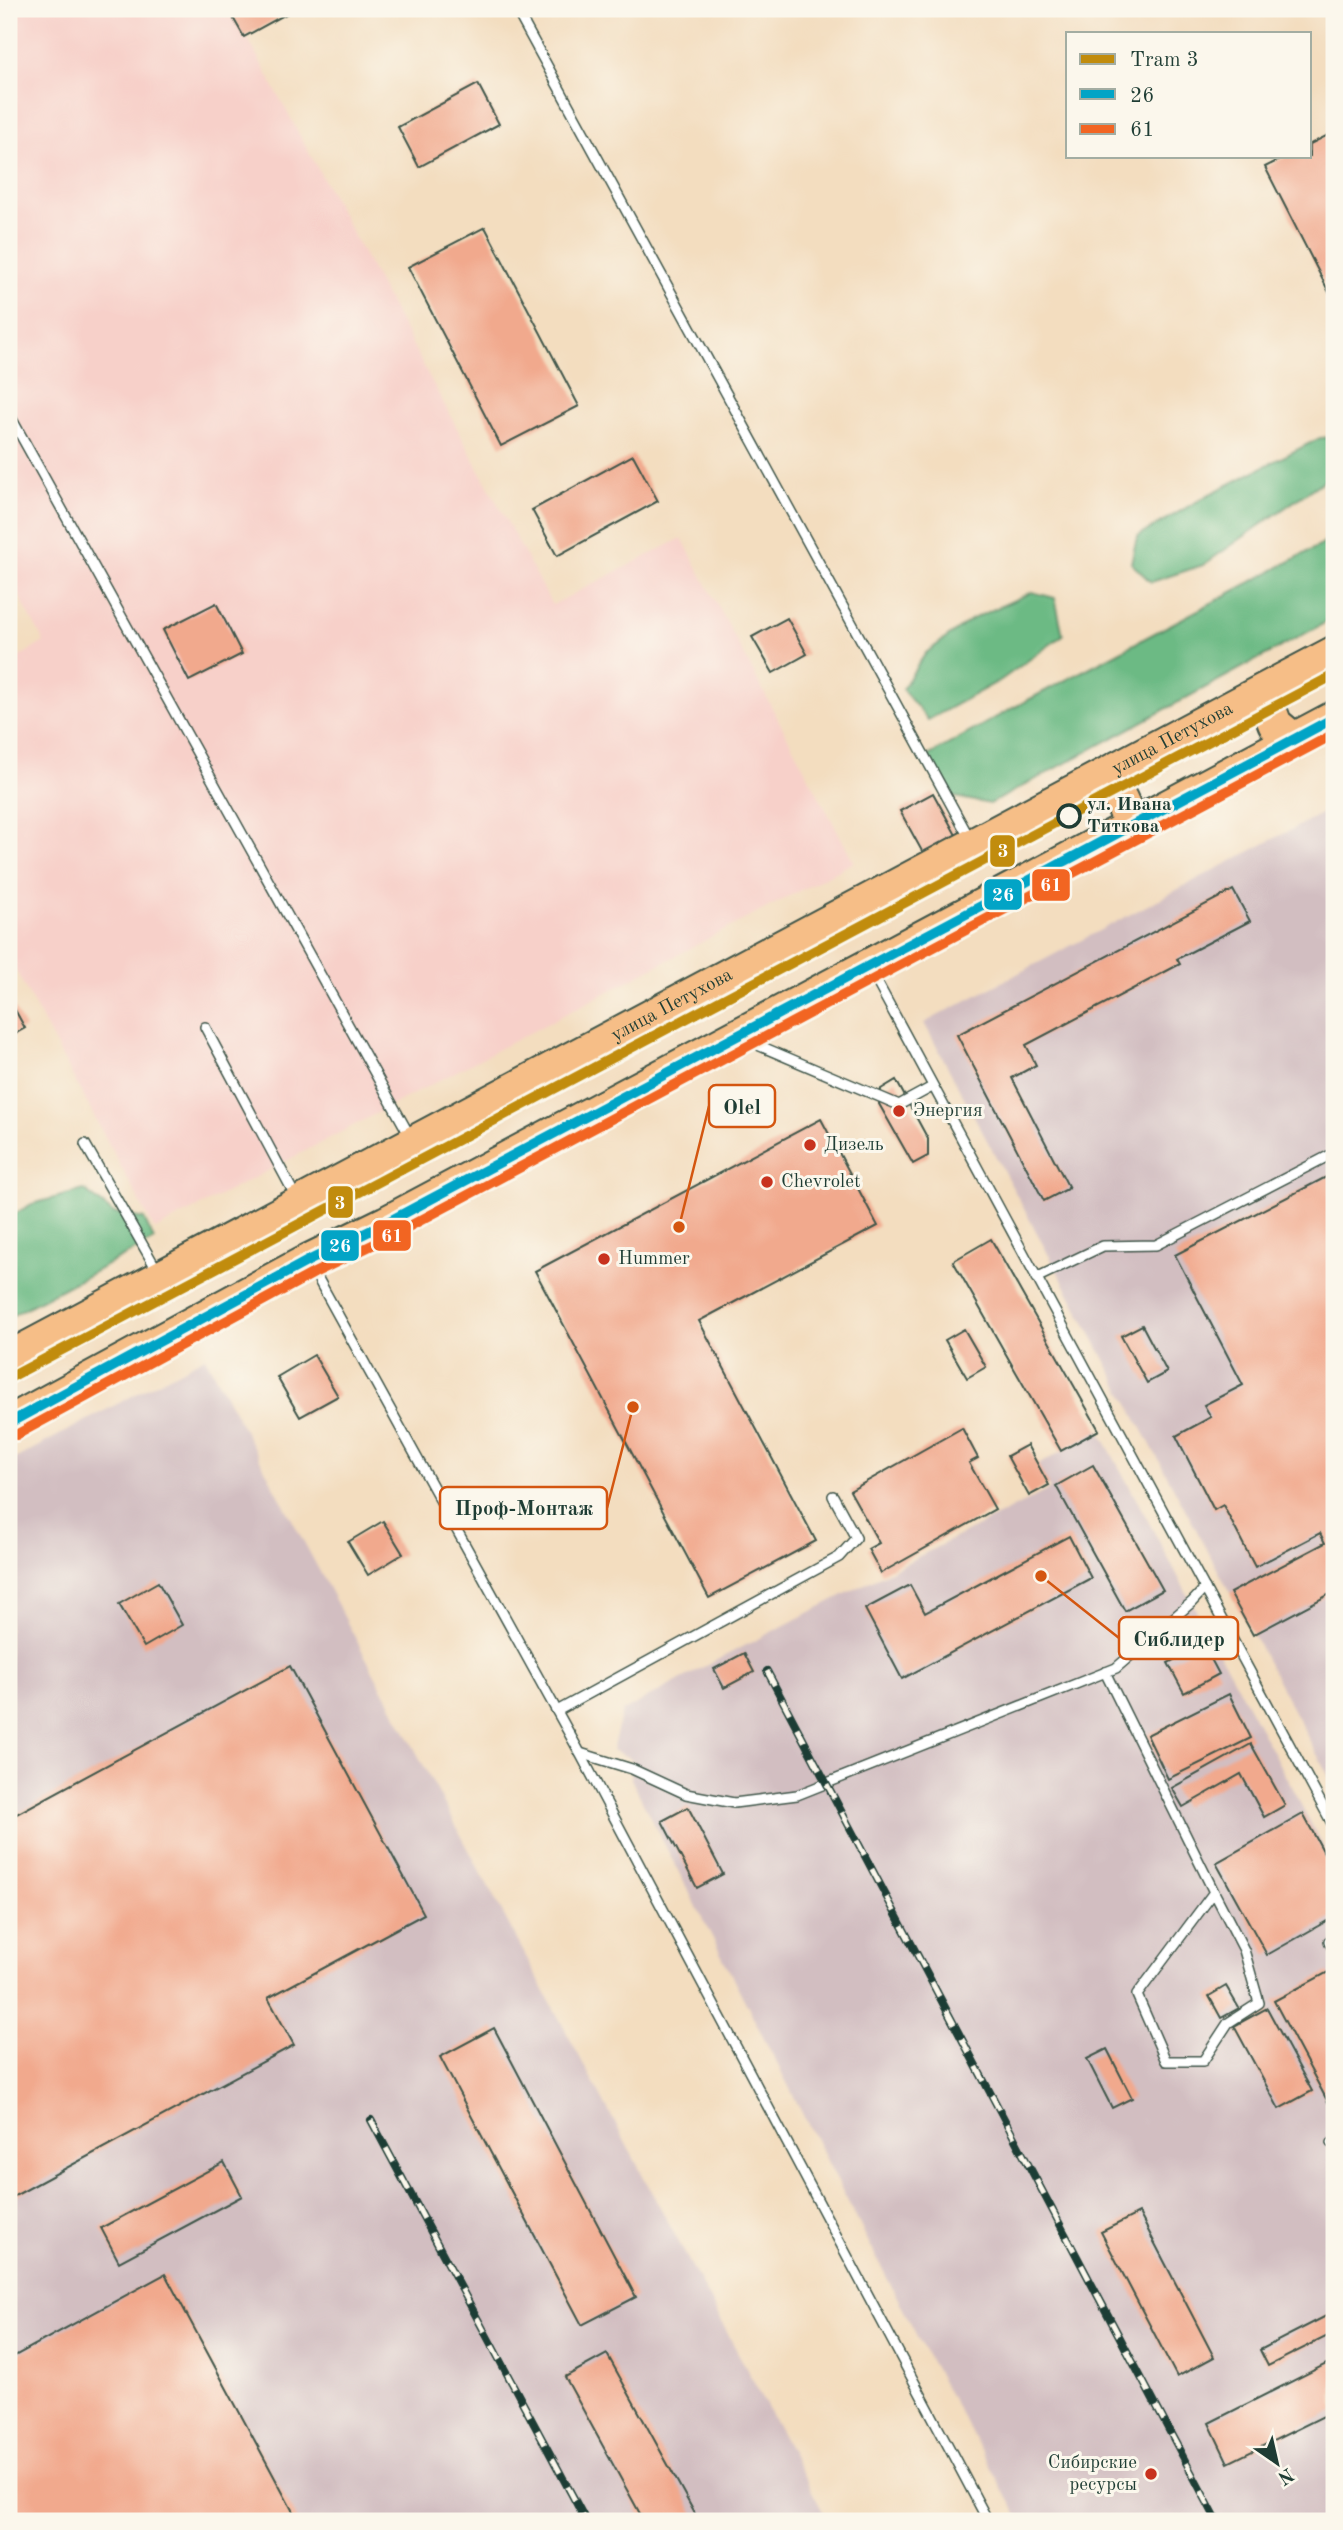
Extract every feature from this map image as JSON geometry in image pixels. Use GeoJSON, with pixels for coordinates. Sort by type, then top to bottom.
{"type":"FeatureCollection","features":[{"type":"Feature","properties":{"kind":"highway","name":"улица Петухова"},"geometry":{"type":"LineString","coordinates":[[9,1358],[1334,653]]}},
{"type":"Feature","properties":{"kind":"highway"},"geometry":{"type":"LineString","coordinates":[[1263,691],[1275,724],[1294,740]]}},
{"type":"Feature","properties":{"kind":"highway"},"geometry":{"type":"LineString","coordinates":[[9,1423],[308,1261],[386,1223],[1334,718]]}},
{"type":"Feature","properties":{"kind":"highway"},"geometry":{"type":"LineString","coordinates":[[1104,776],[1117,790],[1124,803],[1130,827]]}},
{"type":"Feature","properties":{"kind":"lane"},"geometry":{"type":"LineString","coordinates":[[516,9],[974,845]]}},
{"type":"Feature","properties":{"kind":"lane"},"geometry":{"type":"LineString","coordinates":[[9,414],[414,1143]]}},
{"type":"Feature","properties":{"kind":"lane"},"geometry":{"type":"LineString","coordinates":[[868,966],[1334,1827]]}},
{"type":"Feature","properties":{"kind":"lane"},"geometry":{"type":"LineString","coordinates":[[205,1027],[300,1203]]}},
{"type":"Feature","properties":{"kind":"lane"},"geometry":{"type":"LineString","coordinates":[[737,1036],[899,1105],[932,1087]]}},
{"type":"Feature","properties":{"kind":"lane"},"geometry":{"type":"LineString","coordinates":[[85,1144],[161,1277]]}},
{"type":"Feature","properties":{"kind":"lane"},"geometry":{"type":"LineString","coordinates":[[1037,1278],[1103,1246],[1156,1245],[1334,1153]]}},
{"type":"Feature","properties":{"kind":"lane"},"geometry":{"type":"LineString","coordinates":[[308,1261],[580,1752],[988,2521]]}},
{"type":"Feature","properties":{"kind":"lane"},"geometry":{"type":"LineString","coordinates":[[557,1712],[839,1557],[856,1538],[833,1496]]}},
{"type":"Feature","properties":{"kind":"lane"},"geometry":{"type":"LineString","coordinates":[[580,1752],[632,1769],[686,1794],[734,1803],[797,1795],[1116,1668],[1205,1588]]}},
{"type":"Feature","properties":{"kind":"lane"},"geometry":{"type":"LineString","coordinates":[[1105,1672],[1244,1950],[1259,2003],[1228,2023],[1203,2061],[1166,2061],[1138,1995],[1214,1892]]}},
{"type":"Feature","properties":{"kind":"lane"},"geometry":{"type":"LineString","coordinates":[[1329,1941],[1334,1951]]}},
{"type":"Feature","properties":{"kind":"shaded area"},"geometry":{"type":"Polygon","coordinates":[[[9,9],[232,9],[552,605],[682,538],[854,862],[155,1230],[9,958],[9,663],[44,642],[9,577],[9,9]]]}},
{"type":"Feature","properties":{"kind":"shaded area"},"geometry":{"type":"Polygon","coordinates":[[[1334,807],[1334,1786],[924,1023],[1334,807]]]}},
{"type":"Feature","properties":{"kind":"shaded area"},"geometry":{"type":"Polygon","coordinates":[[[205,1357],[828,2521],[9,2521],[9,1462],[205,1357]]]}},
{"type":"Feature","properties":{"kind":"shaded area"},"geometry":{"type":"Polygon","coordinates":[[[1099,1430],[1334,1866],[1334,2521],[1021,2521],[923,2348],[631,1779],[632,1759],[612,1750],[622,1712],[709,1664],[1050,1489],[1038,1465],[1099,1430]]]}},
{"type":"Feature","properties":{"kind":"green space"},"geometry":{"type":"Polygon","coordinates":[[[1334,437],[1334,469],[1326,479],[1203,565],[1151,582],[1131,563],[1137,537],[1208,495],[1320,438],[1334,437]]]}},
{"type":"Feature","properties":{"kind":"green space"},"geometry":{"type":"Polygon","coordinates":[[[1334,538],[1334,618],[990,804],[950,796],[928,756],[1334,538]]]}},
{"type":"Feature","properties":{"kind":"green space"},"geometry":{"type":"Polygon","coordinates":[[[1032,592],[1055,598],[1063,635],[1001,680],[928,720],[902,689],[926,653],[972,619],[1032,592]]]}},
{"type":"Feature","properties":{"kind":"green space"},"geometry":{"type":"Polygon","coordinates":[[[84,1190],[113,1213],[144,1219],[154,1240],[9,1317],[9,1217],[32,1204],[84,1190]]]}},
{"type":"Feature","properties":{"kind":"building"},"geometry":{"type":"Polygon","coordinates":[[[228,9],[295,9],[244,37],[228,9]]]}},
{"type":"Feature","properties":{"kind":"building"},"geometry":{"type":"Polygon","coordinates":[[[478,84],[499,124],[419,167],[398,127],[478,84]]]}},
{"type":"Feature","properties":{"kind":"building"},"geometry":{"type":"Polygon","coordinates":[[[1334,132],[1334,302],[1265,167],[1283,158],[1312,158],[1312,143],[1334,132]]]}},
{"type":"Feature","properties":{"kind":"building"},"geometry":{"type":"Polygon","coordinates":[[[485,227],[579,406],[501,446],[408,267],[485,227]]]}},
{"type":"Feature","properties":{"kind":"building"},"geometry":{"type":"Polygon","coordinates":[[[633,455],[658,501],[557,556],[532,510],[633,455]]]}},
{"type":"Feature","properties":{"kind":"building"},"geometry":{"type":"Polygon","coordinates":[[[216,603],[242,654],[189,681],[163,630],[216,603]]]}},
{"type":"Feature","properties":{"kind":"building"},"geometry":{"type":"Polygon","coordinates":[[[787,618],[807,654],[773,673],[752,637],[787,618]]]}},
{"type":"Feature","properties":{"kind":"building"},"geometry":{"type":"Polygon","coordinates":[[[933,793],[956,835],[923,853],[900,811],[933,793]]]}},
{"type":"Feature","properties":{"kind":"building"},"geometry":{"type":"Polygon","coordinates":[[[1233,890],[1250,921],[1177,959],[1180,964],[1026,1045],[1036,1065],[1012,1078],[1069,1188],[1044,1201],[957,1035],[1233,890]]]}},
{"type":"Feature","properties":{"kind":"building"},"geometry":{"type":"Polygon","coordinates":[[[9,999],[25,1028],[9,1037],[9,999]]]}},
{"type":"Feature","properties":{"kind":"building"},"geometry":{"type":"Polygon","coordinates":[[[896,1080],[928,1139],[928,1156],[913,1164],[879,1104],[881,1089],[896,1080]]]}},
{"type":"Feature","properties":{"kind":"building"},"geometry":{"type":"Polygon","coordinates":[[[821,1119],[878,1226],[699,1321],[816,1541],[709,1598],[535,1271],[821,1119]]]}},
{"type":"Feature","properties":{"kind":"building"},"geometry":{"type":"Polygon","coordinates":[[[1334,1173],[1334,1592],[1253,1635],[1230,1593],[1325,1543],[1320,1533],[1255,1567],[1223,1505],[1214,1510],[1176,1436],[1211,1417],[1204,1405],[1243,1385],[1175,1255],[1334,1173]]]}},
{"type":"Feature","properties":{"kind":"building"},"geometry":{"type":"Polygon","coordinates":[[[991,1239],[1099,1430],[1061,1451],[953,1261],[991,1239]]]}},
{"type":"Feature","properties":{"kind":"building"},"geometry":{"type":"Polygon","coordinates":[[[1142,1325],[1167,1372],[1147,1383],[1121,1336],[1142,1325]]]}},
{"type":"Feature","properties":{"kind":"building"},"geometry":{"type":"Polygon","coordinates":[[[964,1329],[986,1367],[967,1378],[945,1340],[964,1329]]]}},
{"type":"Feature","properties":{"kind":"building"},"geometry":{"type":"Polygon","coordinates":[[[314,1355],[338,1396],[300,1417],[277,1377],[314,1355]]]}},
{"type":"Feature","properties":{"kind":"building"},"geometry":{"type":"Polygon","coordinates":[[[962,1428],[978,1458],[969,1463],[995,1509],[881,1573],[868,1549],[879,1543],[850,1491],[962,1428]]]}},
{"type":"Feature","properties":{"kind":"building"},"geometry":{"type":"Polygon","coordinates":[[[1027,1445],[1049,1485],[1029,1496],[1007,1456],[1027,1445]]]}},
{"type":"Feature","properties":{"kind":"building"},"geometry":{"type":"Polygon","coordinates":[[[1093,1465],[1163,1590],[1125,1611],[1056,1486],[1093,1465]]]}},
{"type":"Feature","properties":{"kind":"building"},"geometry":{"type":"Polygon","coordinates":[[[383,1521],[403,1554],[368,1575],[348,1542],[383,1521]]]}},
{"type":"Feature","properties":{"kind":"building"},"geometry":{"type":"Polygon","coordinates":[[[1069,1536],[1091,1578],[902,1679],[865,1609],[910,1585],[925,1613],[1069,1536]]]}},
{"type":"Feature","properties":{"kind":"building"},"geometry":{"type":"Polygon","coordinates":[[[158,1582],[182,1625],[144,1647],[119,1604],[158,1582]]]}},
{"type":"Feature","properties":{"kind":"building"},"geometry":{"type":"Polygon","coordinates":[[[1203,1644],[1219,1674],[1184,1693],[1168,1663],[1203,1644]]]}},
{"type":"Feature","properties":{"kind":"building"},"geometry":{"type":"Polygon","coordinates":[[[744,1653],[754,1672],[724,1688],[714,1669],[744,1653]]]}},
{"type":"Feature","properties":{"kind":"building"},"geometry":{"type":"Polygon","coordinates":[[[290,1666],[424,1914],[268,1998],[294,2045],[9,2199],[9,1818],[290,1666]]]}},
{"type":"Feature","properties":{"kind":"building"},"geometry":{"type":"Polygon","coordinates":[[[1229,1694],[1251,1738],[1168,1779],[1147,1735],[1229,1694]]]}},
{"type":"Feature","properties":{"kind":"building"},"geometry":{"type":"Polygon","coordinates":[[[1251,1744],[1285,1805],[1264,1817],[1241,1774],[1183,1807],[1172,1788],[1251,1744]]]}},
{"type":"Feature","properties":{"kind":"building"},"geometry":{"type":"Polygon","coordinates":[[[688,1807],[723,1874],[697,1888],[662,1821],[688,1807]]]}},
{"type":"Feature","properties":{"kind":"building"},"geometry":{"type":"Polygon","coordinates":[[[1303,1814],[1334,1871],[1334,1917],[1267,1955],[1216,1863],[1303,1814]]]}},
{"type":"Feature","properties":{"kind":"building"},"geometry":{"type":"Polygon","coordinates":[[[1328,1972],[1334,1984],[1334,2101],[1329,2104],[1274,2001],[1328,1972]]]}},
{"type":"Feature","properties":{"kind":"building"},"geometry":{"type":"Polygon","coordinates":[[[1226,1986],[1239,2008],[1221,2018],[1209,1996],[1226,1986]]]}},
{"type":"Feature","properties":{"kind":"building"},"geometry":{"type":"Polygon","coordinates":[[[1267,2008],[1312,2091],[1279,2109],[1234,2026],[1267,2008]]]}},
{"type":"Feature","properties":{"kind":"building"},"geometry":{"type":"Polygon","coordinates":[[[494,2028],[636,2297],[582,2325],[440,2057],[494,2028]]]}},
{"type":"Feature","properties":{"kind":"building"},"geometry":{"type":"Polygon","coordinates":[[[1107,2049],[1132,2098],[1112,2108],[1087,2059],[1107,2049]]]}},
{"type":"Feature","properties":{"kind":"building"},"geometry":{"type":"Polygon","coordinates":[[[224,2162],[242,2196],[119,2262],[101,2228],[224,2162]]]}},
{"type":"Feature","properties":{"kind":"building"},"geometry":{"type":"Polygon","coordinates":[[[1139,2213],[1214,2357],[1177,2377],[1101,2232],[1139,2213]]]}},
{"type":"Feature","properties":{"kind":"building"},"geometry":{"type":"Polygon","coordinates":[[[165,2274],[298,2521],[9,2521],[9,2359],[165,2274]]]}},
{"type":"Feature","properties":{"kind":"building"},"geometry":{"type":"Polygon","coordinates":[[[1334,2312],[1334,2333],[1268,2366],[1260,2350],[1334,2312]]]}},
{"type":"Feature","properties":{"kind":"building"},"geometry":{"type":"Polygon","coordinates":[[[607,2354],[699,2521],[644,2521],[565,2377],[607,2354]]]}},
{"type":"Feature","properties":{"kind":"building"},"geometry":{"type":"Polygon","coordinates":[[[1334,2360],[1334,2411],[1228,2463],[1209,2423],[1334,2360]]]}},
{"type":"Feature","properties":{"kind":"railway"},"geometry":{"type":"LineString","coordinates":[[767,1671],[1217,2521]]}},
{"type":"Feature","properties":{"kind":"railway"},"geometry":{"type":"LineString","coordinates":[[371,2120],[586,2521]]}},
{"type":"Feature","properties":{"kind":"tram line","name":"3"},"geometry":{"type":"LineString","coordinates":[[9,1378],[1334,675]]}},
{"type":"Feature","properties":{"kind":"transit line","name":"26"},"geometry":{"type":"LineString","coordinates":[[9,1423],[308,1261],[386,1223],[1334,718]]}},
{"type":"Feature","properties":{"kind":"transit line","name":"61"},"geometry":{"type":"LineString","coordinates":[[16,1435],[314,1273],[393,1235],[1334,734]]}},
{"type":"Feature","properties":{"kind":"place","name":"ул. Ивана Титкова"},"geometry":{"type":"Point","coordinates":[1069,816]}},
{"type":"Feature","properties":{"kind":"place","name":"Энергия"},"geometry":{"type":"Point","coordinates":[899,1111]}},
{"type":"Feature","properties":{"kind":"place","name":"Дизель"},"geometry":{"type":"Point","coordinates":[810,1145]}},
{"type":"Feature","properties":{"kind":"place","name":"Chevrolet"},"geometry":{"type":"Point","coordinates":[767,1182]}},
{"type":"Feature","properties":{"kind":"place","name":"Olel"},"geometry":{"type":"Point","coordinates":[679,1227]}},
{"type":"Feature","properties":{"kind":"place","name":"Hummer"},"geometry":{"type":"Point","coordinates":[604,1259]}},
{"type":"Feature","properties":{"kind":"place","name":"Проф-Монтаж"},"geometry":{"type":"Point","coordinates":[633,1407]}},
{"type":"Feature","properties":{"kind":"place","name":"Сиблидер"},"geometry":{"type":"Point","coordinates":[1041,1576]}},
{"type":"Feature","properties":{"kind":"place","name":"Сибирские ресурсы"},"geometry":{"type":"Point","coordinates":[1151,2474]}}]}
